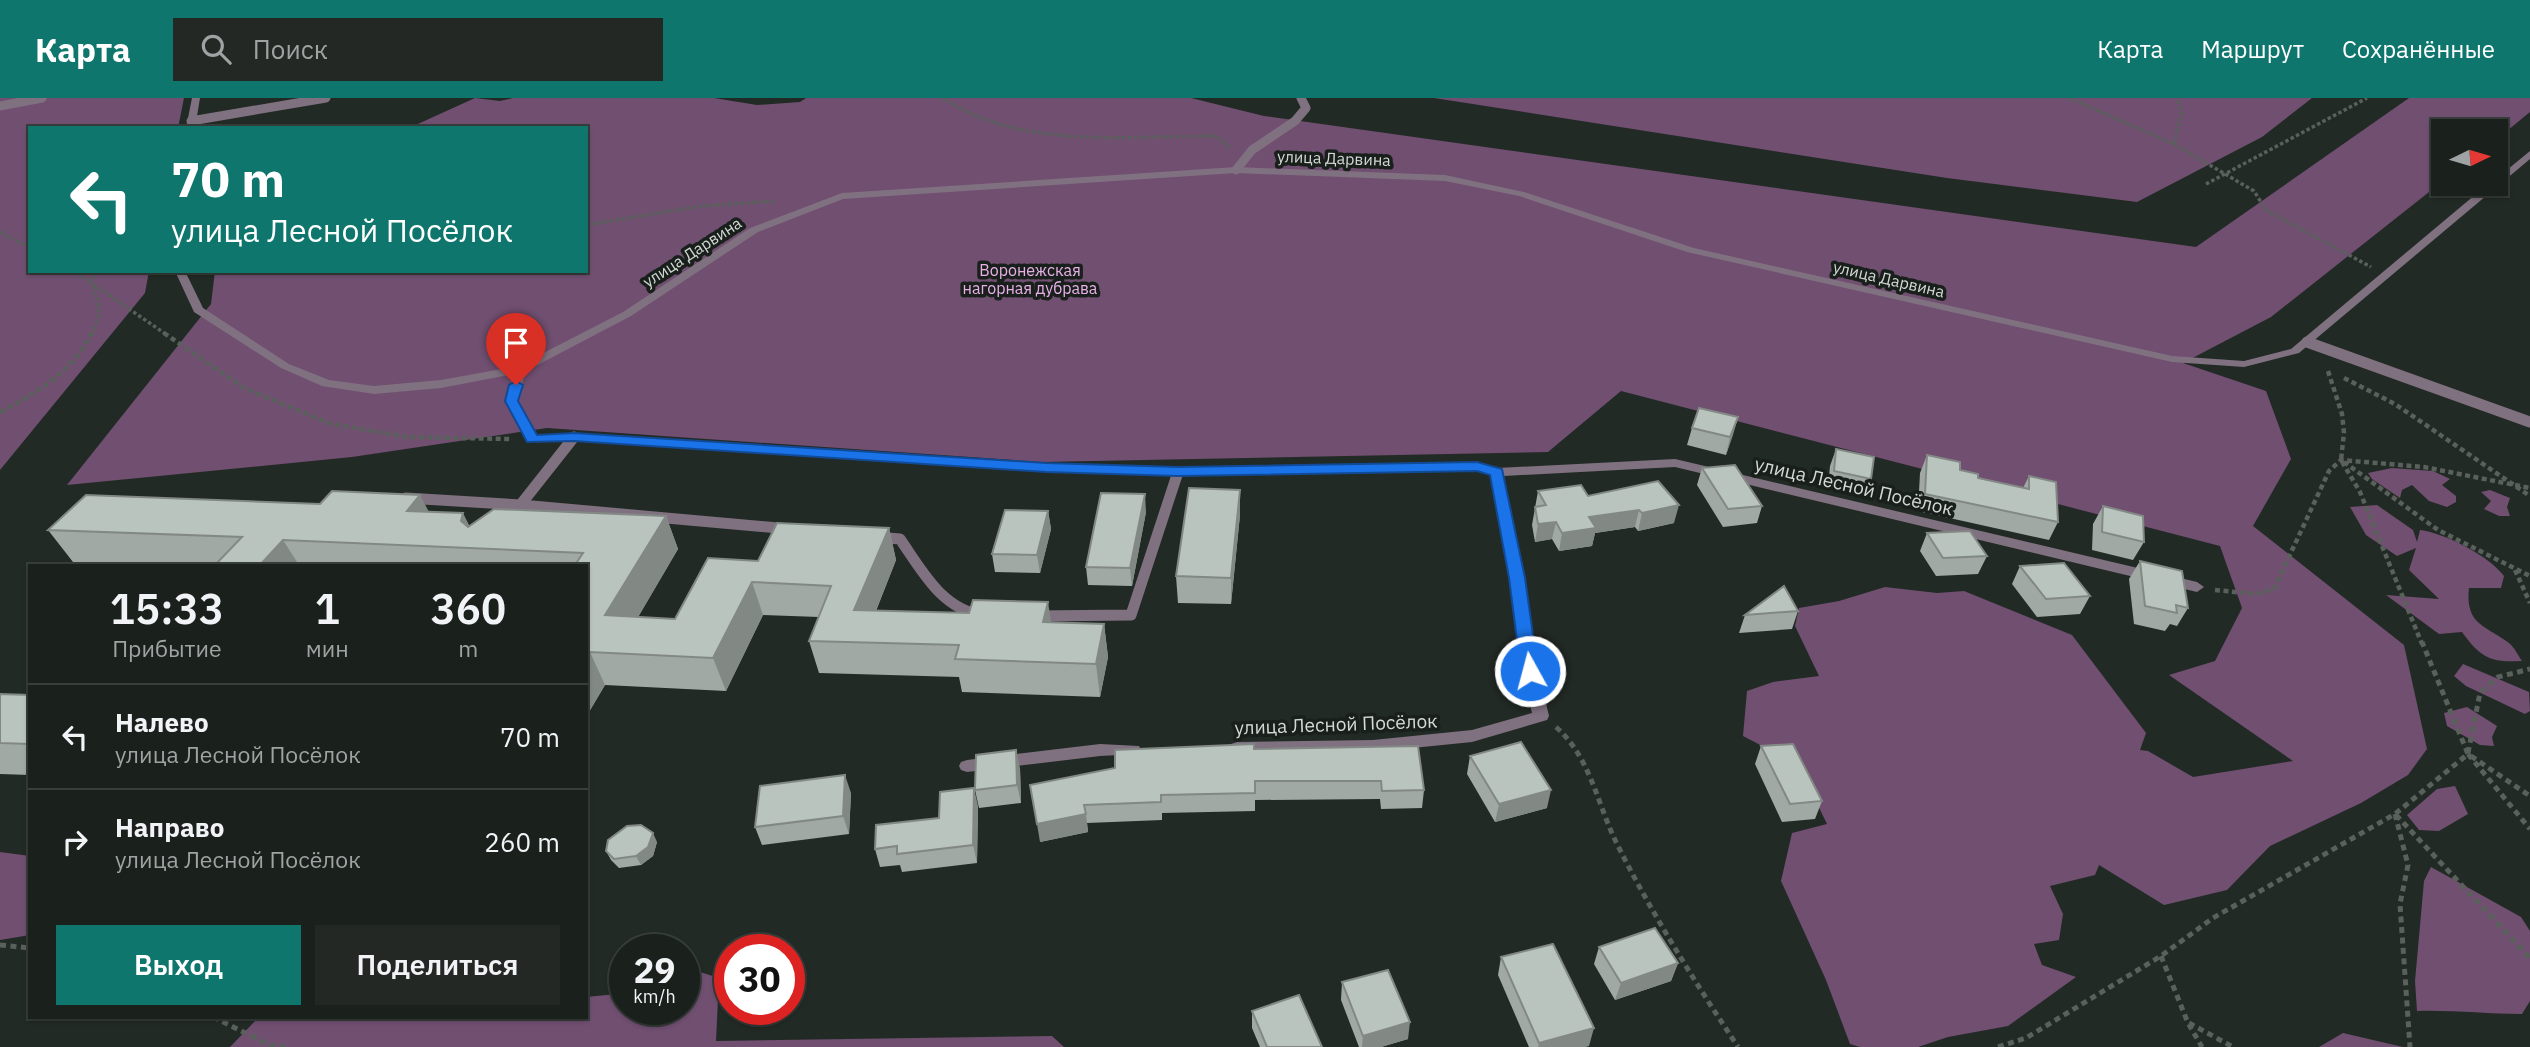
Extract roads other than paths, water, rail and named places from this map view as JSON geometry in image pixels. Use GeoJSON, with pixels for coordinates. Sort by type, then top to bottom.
{"type":"FeatureCollection","features":[{"type":"Feature","properties":{"kind":"street"},"geometry":{"type":"LineString","coordinates":[[191,125],[196,98]]}},
{"type":"Feature","properties":{"kind":"street","name":"улица Дарвина"},"geometry":{"type":"LineString","coordinates":[[2508,172],[2530,154]]}},
{"type":"Feature","properties":{"kind":"street","name":"улица Дарвина"},"geometry":{"type":"LineString","coordinates":[[181,273],[198,310],[285,366],[327,383],[374,390],[441,384],[521,369],[626,314],[754,230],[842,196],[1236,170],[1445,178],[1521,194],[1691,250],[2172,359],[2244,365],[2295,351],[2479,196]]}},
{"type":"Feature","properties":{"kind":"street","name":"улица Лесной Посёлок"},"geometry":{"type":"LineString","coordinates":[[521,369],[512,401],[532,439],[574,437],[928,462],[1178,472],[1477,467],[1497,472],[1675,463],[2197,587]]}},
{"type":"Feature","properties":{"kind":"street","name":"улица Лесной Посёлок"},"geometry":{"type":"LineString","coordinates":[[1223,748],[1373,746],[1472,736],[1541,716],[1530,671],[1517,578],[1497,472]]}},
{"type":"Feature","properties":{"kind":"street"},"geometry":{"type":"LineString","coordinates":[[967,766],[1100,750],[1154,750]]}},
{"type":"Feature","properties":{"kind":"lane"},"geometry":{"type":"LineString","coordinates":[[0,106],[42,98]]}},
{"type":"Feature","properties":{"kind":"lane"},"geometry":{"type":"LineString","coordinates":[[191,125],[326,98]]}},
{"type":"Feature","properties":{"kind":"lane"},"geometry":{"type":"LineString","coordinates":[[1236,170],[1252,150],[1296,121],[1306,108],[1301,98]]}},
{"type":"Feature","properties":{"kind":"lane"},"geometry":{"type":"LineString","coordinates":[[2307,342],[2530,422]]}},
{"type":"Feature","properties":{"kind":"lane"},"geometry":{"type":"LineString","coordinates":[[507,523],[574,437]]}},
{"type":"Feature","properties":{"kind":"lane"},"geometry":{"type":"LineString","coordinates":[[1027,616],[1131,615],[1178,472]]}},
{"type":"Feature","properties":{"kind":"lane"},"geometry":{"type":"LineString","coordinates":[[386,497],[521,505],[805,531]]}},
{"type":"Feature","properties":{"kind":"lane"},"geometry":{"type":"LineString","coordinates":[[859,536],[900,539],[944,599],[975,616],[1001,616]]}},
{"type":"Feature","properties":{"kind":"park label","name":"Воронежская нагорная дубрава"},"geometry":{"type":"Point","coordinates":[1030,279]}}]}
